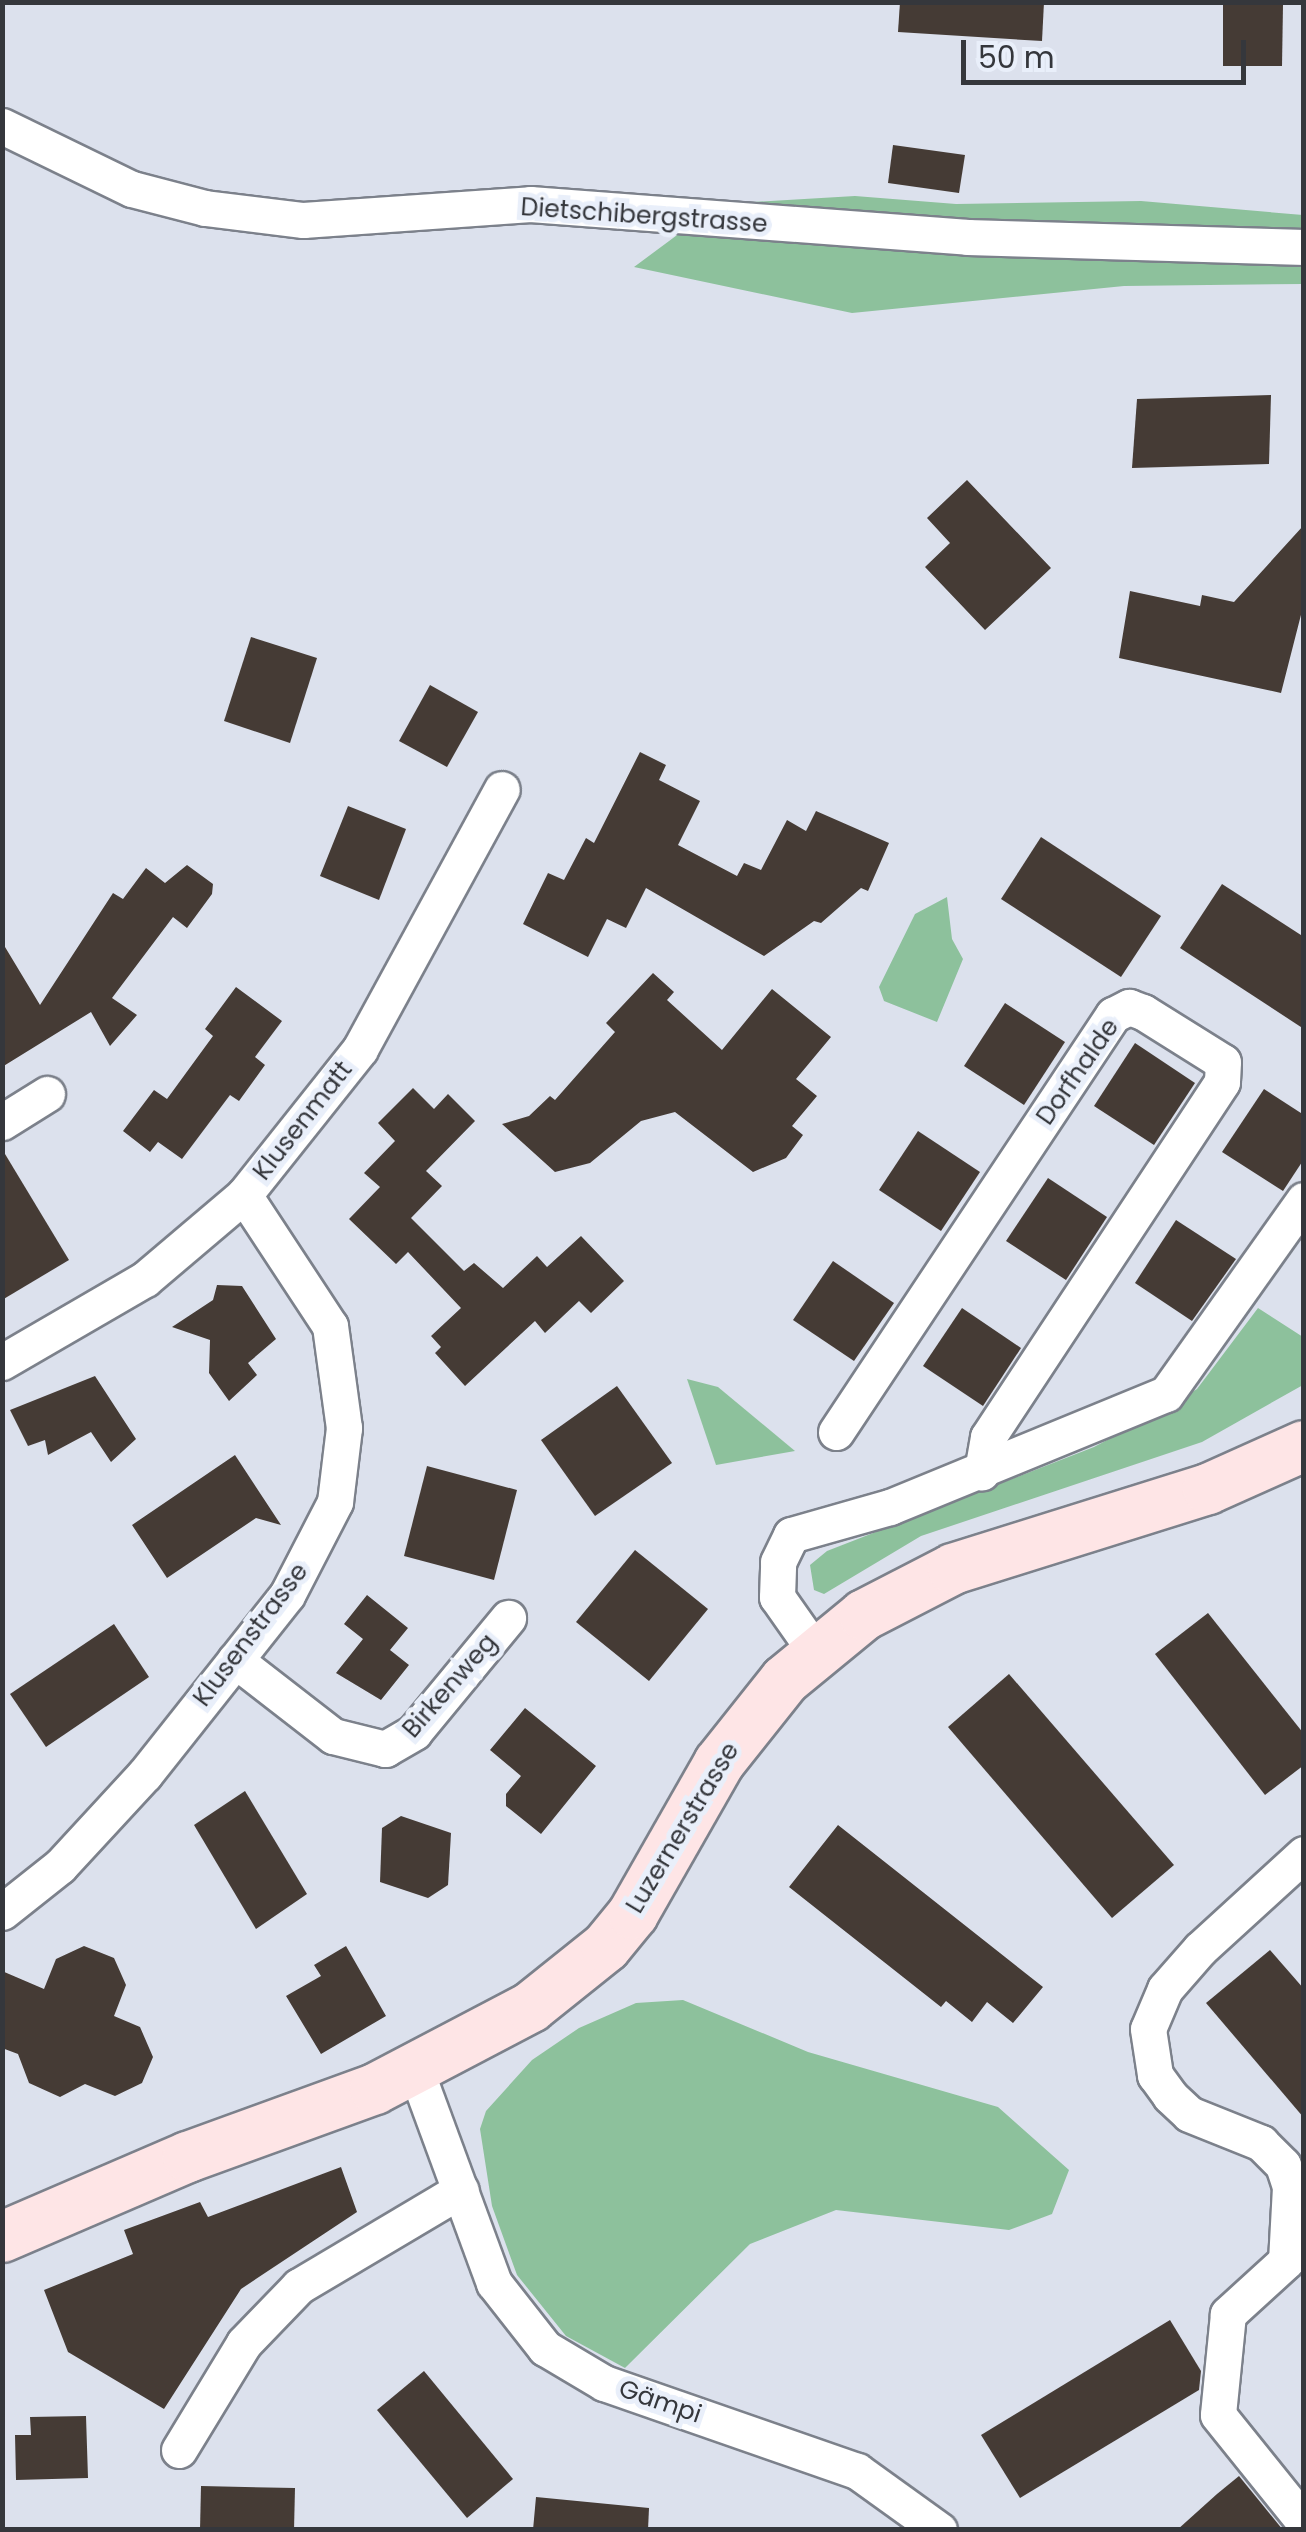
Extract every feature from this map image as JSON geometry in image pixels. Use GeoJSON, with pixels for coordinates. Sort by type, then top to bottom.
{"type":"FeatureCollection","features":[{"type":"Feature","properties":{"kind":"main road","name":"Luzernerstrasse"},"geometry":{"type":"LineString","coordinates":[[2,2237],[188,2156],[416,2071],[531,2007],[606,1947],[662,1869],[739,1734],[815,1651],[893,1598],[953,1568],[1208,1490],[1304,1446]]}},
{"type":"Feature","properties":{"kind":"street","name":"Dietschibergstrasse"},"geometry":{"type":"LineString","coordinates":[[2,126],[132,189],[204,208],[303,220],[530,204],[968,238],[1304,247]]}},
{"type":"Feature","properties":{"kind":"street","name":"Klusenmatt"},"geometry":{"type":"LineString","coordinates":[[2,1362],[145,1279],[244,1194],[369,1035],[502,789]]}},
{"type":"Feature","properties":{"kind":"street","name":"Dorfhalde"},"geometry":{"type":"LineString","coordinates":[[836,1432],[1113,1015],[1129,1007],[1223,1062],[1222,1082],[988,1436],[982,1472]]}},
{"type":"Feature","properties":{"kind":"street"},"geometry":{"type":"LineString","coordinates":[[2,1122],[47,1094]]}},
{"type":"Feature","properties":{"kind":"street","name":"Klusenstrasse"},"geometry":{"type":"LineString","coordinates":[[2,1912],[60,1866],[121,1802],[235,1660],[321,1538],[344,1465],[342,1386],[330,1326],[244,1194]]}},
{"type":"Feature","properties":{"kind":"street"},"geometry":{"type":"LineString","coordinates":[[815,1651],[777,1597],[778,1562],[792,1536],[982,1472],[1166,1394],[1304,1200]]}},
{"type":"Feature","properties":{"kind":"street","name":"Birkenweg"},"geometry":{"type":"LineString","coordinates":[[235,1660],[332,1736],[385,1749],[414,1732],[508,1618]]}},
{"type":"Feature","properties":{"kind":"street"},"geometry":{"type":"LineString","coordinates":[[1304,1854],[1200,1949],[1165,1989],[1148,2029],[1156,2075],[1170,2096],[1189,2114],[1261,2143],[1282,2165],[1298,2219],[1286,2261],[1228,2314],[1218,2415],[1304,2522]]}},
{"type":"Feature","properties":{"kind":"street","name":"Gämpi"},"geometry":{"type":"LineString","coordinates":[[416,2071],[494,2284],[520,2321],[561,2360],[644,2398],[856,2471],[939,2530]]}},
{"type":"Feature","properties":{"kind":"street"},"geometry":{"type":"LineString","coordinates":[[179,2450],[244,2342],[299,2286],[461,2190]]}},
{"type":"Feature","properties":{"kind":"green space"},"geometry":{"type":"Polygon","coordinates":[[[855,196],[956,204],[1141,201],[1303,215],[1303,284],[1124,286],[852,313],[634,267],[719,204],[855,196]]]}},
{"type":"Feature","properties":{"kind":"green space"},"geometry":{"type":"Polygon","coordinates":[[[947,897],[952,939],[963,959],[937,1022],[884,1001],[879,987],[915,914],[947,897]]]}},
{"type":"Feature","properties":{"kind":"green space"},"geometry":{"type":"Polygon","coordinates":[[[1258,1308],[1303,1337],[1303,1385],[1202,1442],[921,1536],[824,1594],[814,1590],[810,1565],[827,1551],[1094,1447],[1197,1389],[1258,1308]]]}},
{"type":"Feature","properties":{"kind":"green space"},"geometry":{"type":"Polygon","coordinates":[[[687,1379],[718,1387],[795,1451],[716,1465],[687,1379]]]}},
{"type":"Feature","properties":{"kind":"green space"},"geometry":{"type":"Polygon","coordinates":[[[683,2000],[808,2052],[998,2107],[1069,2170],[1052,2214],[1009,2230],[836,2210],[750,2244],[625,2368],[566,2336],[517,2275],[492,2206],[480,2129],[486,2111],[532,2060],[579,2028],[636,2003],[683,2000]]]}},
{"type":"Feature","properties":{"kind":"building"},"geometry":{"type":"Polygon","coordinates":[[[900,2],[1044,2],[1042,41],[898,32],[900,2]]]}},
{"type":"Feature","properties":{"kind":"building"},"geometry":{"type":"Polygon","coordinates":[[[1223,5],[1283,5],[1282,66],[1223,66],[1223,5]]]}},
{"type":"Feature","properties":{"kind":"building"},"geometry":{"type":"Polygon","coordinates":[[[893,145],[965,155],[959,193],[888,183],[893,145]]]}},
{"type":"Feature","properties":{"kind":"building"},"geometry":{"type":"Polygon","coordinates":[[[1271,395],[1269,464],[1132,468],[1137,399],[1271,395]]]}},
{"type":"Feature","properties":{"kind":"building"},"geometry":{"type":"Polygon","coordinates":[[[967,480],[1051,568],[985,630],[925,567],[950,543],[927,518],[967,480]]]}},
{"type":"Feature","properties":{"kind":"building"},"geometry":{"type":"Polygon","coordinates":[[[1303,526],[1303,607],[1281,693],[1119,658],[1130,591],[1200,606],[1202,595],[1234,602],[1303,526]]]}},
{"type":"Feature","properties":{"kind":"building"},"geometry":{"type":"Polygon","coordinates":[[[251,637],[317,658],[290,743],[224,721],[251,637]]]}},
{"type":"Feature","properties":{"kind":"building"},"geometry":{"type":"Polygon","coordinates":[[[430,685],[478,712],[447,767],[399,741],[430,685]]]}},
{"type":"Feature","properties":{"kind":"building"},"geometry":{"type":"Polygon","coordinates":[[[640,752],[666,765],[659,780],[700,801],[678,845],[737,876],[744,863],[761,870],[787,820],[806,831],[816,811],[889,843],[868,891],[861,888],[821,923],[814,921],[764,956],[646,888],[626,928],[607,919],[588,957],[523,924],[548,873],[564,880],[586,838],[594,843],[640,752]]]}},
{"type":"Feature","properties":{"kind":"building"},"geometry":{"type":"Polygon","coordinates":[[[348,806],[406,829],[379,900],[320,876],[348,806]]]}},
{"type":"Feature","properties":{"kind":"building"},"geometry":{"type":"Polygon","coordinates":[[[1041,837],[1161,916],[1121,977],[1001,899],[1041,837]]]}},
{"type":"Feature","properties":{"kind":"building"},"geometry":{"type":"Polygon","coordinates":[[[187,865],[213,884],[212,894],[187,928],[173,917],[112,998],[137,1015],[110,1046],[91,1012],[2,1067],[2,942],[40,1005],[113,893],[123,899],[146,868],[165,883],[187,865]]]}},
{"type":"Feature","properties":{"kind":"building"},"geometry":{"type":"Polygon","coordinates":[[[1222,884],[1304,937],[1304,1029],[1180,948],[1222,884]]]}},
{"type":"Feature","properties":{"kind":"building"},"geometry":{"type":"Polygon","coordinates":[[[653,973],[674,992],[667,1000],[722,1050],[772,989],[831,1037],[796,1079],[817,1096],[792,1126],[803,1135],[786,1158],[753,1172],[675,1112],[641,1121],[590,1163],[555,1172],[502,1124],[529,1116],[550,1096],[555,1100],[615,1032],[606,1023],[653,973]]]}},
{"type":"Feature","properties":{"kind":"building"},"geometry":{"type":"Polygon","coordinates":[[[236,987],[282,1021],[255,1057],[265,1065],[239,1101],[230,1095],[182,1159],[158,1142],[150,1152],[123,1131],[154,1090],[167,1099],[213,1036],[205,1029],[236,987]]]}},
{"type":"Feature","properties":{"kind":"building"},"geometry":{"type":"Polygon","coordinates":[[[1005,1003],[1065,1042],[1024,1105],[964,1066],[1005,1003]]]}},
{"type":"Feature","properties":{"kind":"building"},"geometry":{"type":"Polygon","coordinates":[[[1135,1043],[1195,1083],[1154,1145],[1094,1106],[1135,1043]]]}},
{"type":"Feature","properties":{"kind":"building"},"geometry":{"type":"Polygon","coordinates":[[[413,1088],[434,1109],[448,1094],[475,1121],[426,1171],[442,1186],[411,1218],[464,1271],[474,1263],[503,1288],[537,1256],[547,1267],[581,1236],[624,1281],[591,1313],[579,1301],[545,1333],[535,1321],[465,1386],[435,1353],[441,1347],[431,1336],[461,1308],[408,1252],[396,1264],[349,1219],[380,1187],[364,1173],[395,1141],[378,1123],[413,1088]]]}},
{"type":"Feature","properties":{"kind":"building"},"geometry":{"type":"Polygon","coordinates":[[[1264,1089],[1304,1115],[1304,1159],[1283,1191],[1222,1152],[1264,1089]]]}},
{"type":"Feature","properties":{"kind":"building"},"geometry":{"type":"Polygon","coordinates":[[[918,1131],[980,1172],[941,1231],[879,1190],[918,1131]]]}},
{"type":"Feature","properties":{"kind":"building"},"geometry":{"type":"Polygon","coordinates":[[[2,1149],[69,1260],[2,1300],[2,1149]]]}},
{"type":"Feature","properties":{"kind":"building"},"geometry":{"type":"Polygon","coordinates":[[[1048,1178],[1107,1217],[1066,1280],[1006,1241],[1048,1178]]]}},
{"type":"Feature","properties":{"kind":"building"},"geometry":{"type":"Polygon","coordinates":[[[1176,1220],[1236,1259],[1192,1321],[1135,1283],[1176,1220]]]}},
{"type":"Feature","properties":{"kind":"building"},"geometry":{"type":"Polygon","coordinates":[[[833,1261],[894,1303],[854,1361],[793,1320],[833,1261]]]}},
{"type":"Feature","properties":{"kind":"building"},"geometry":{"type":"Polygon","coordinates":[[[217,1285],[242,1286],[276,1339],[248,1363],[257,1375],[229,1401],[209,1373],[210,1340],[172,1327],[213,1300],[217,1285]]]}},
{"type":"Feature","properties":{"kind":"building"},"geometry":{"type":"Polygon","coordinates":[[[962,1308],[1021,1348],[983,1406],[923,1366],[962,1308]]]}},
{"type":"Feature","properties":{"kind":"building"},"geometry":{"type":"Polygon","coordinates":[[[95,1376],[136,1439],[111,1462],[91,1432],[48,1455],[45,1440],[28,1446],[10,1410],[95,1376]]]}},
{"type":"Feature","properties":{"kind":"building"},"geometry":{"type":"Polygon","coordinates":[[[617,1386],[672,1463],[595,1516],[541,1440],[617,1386]]]}},
{"type":"Feature","properties":{"kind":"building"},"geometry":{"type":"Polygon","coordinates":[[[235,1455],[281,1525],[256,1518],[167,1578],[132,1525],[235,1455]]]}},
{"type":"Feature","properties":{"kind":"building"},"geometry":{"type":"Polygon","coordinates":[[[427,1466],[517,1490],[494,1580],[404,1556],[427,1466]]]}},
{"type":"Feature","properties":{"kind":"building"},"geometry":{"type":"Polygon","coordinates":[[[635,1550],[708,1609],[649,1681],[576,1622],[635,1550]]]}},
{"type":"Feature","properties":{"kind":"building"},"geometry":{"type":"Polygon","coordinates":[[[367,1595],[408,1628],[390,1650],[409,1665],[381,1700],[336,1673],[363,1639],[344,1624],[367,1595]]]}},
{"type":"Feature","properties":{"kind":"building"},"geometry":{"type":"Polygon","coordinates":[[[1208,1613],[1304,1734],[1304,1765],[1265,1795],[1155,1654],[1208,1613]]]}},
{"type":"Feature","properties":{"kind":"building"},"geometry":{"type":"Polygon","coordinates":[[[114,1624],[149,1677],[46,1747],[10,1694],[114,1624]]]}},
{"type":"Feature","properties":{"kind":"building"},"geometry":{"type":"Polygon","coordinates":[[[1009,1674],[1174,1865],[1112,1918],[948,1727],[1009,1674]]]}},
{"type":"Feature","properties":{"kind":"building"},"geometry":{"type":"Polygon","coordinates":[[[525,1708],[596,1766],[541,1834],[506,1806],[506,1794],[521,1776],[490,1750],[525,1708]]]}},
{"type":"Feature","properties":{"kind":"building"},"geometry":{"type":"Polygon","coordinates":[[[245,1791],[307,1894],[256,1929],[194,1825],[245,1791]]]}},
{"type":"Feature","properties":{"kind":"building"},"geometry":{"type":"Polygon","coordinates":[[[401,1816],[451,1833],[448,1885],[428,1898],[380,1882],[382,1828],[401,1816]]]}},
{"type":"Feature","properties":{"kind":"building"},"geometry":{"type":"Polygon","coordinates":[[[838,1825],[1043,1987],[1013,2023],[987,2002],[972,2022],[946,2001],[941,2007],[789,1887],[838,1825]]]}},
{"type":"Feature","properties":{"kind":"building"},"geometry":{"type":"Polygon","coordinates":[[[84,1946],[114,1958],[126,1985],[114,2016],[140,2027],[153,2057],[142,2083],[115,2096],[85,2084],[60,2097],[29,2083],[18,2054],[2,2048],[2,1971],[44,1989],[56,1959],[84,1946]]]}},
{"type":"Feature","properties":{"kind":"building"},"geometry":{"type":"Polygon","coordinates":[[[346,1946],[386,2016],[321,2054],[286,1996],[321,1976],[314,1965],[346,1946]]]}},
{"type":"Feature","properties":{"kind":"building"},"geometry":{"type":"Polygon","coordinates":[[[1270,1950],[1304,1989],[1304,2118],[1206,2003],[1270,1950]]]}},
{"type":"Feature","properties":{"kind":"building"},"geometry":{"type":"Polygon","coordinates":[[[341,2167],[357,2212],[241,2289],[164,2409],[68,2352],[44,2290],[133,2254],[124,2230],[200,2202],[208,2217],[341,2167]]]}},
{"type":"Feature","properties":{"kind":"building"},"geometry":{"type":"Polygon","coordinates":[[[1170,2320],[1201,2371],[1199,2390],[1020,2498],[981,2435],[1170,2320]]]}},
{"type":"Feature","properties":{"kind":"building"},"geometry":{"type":"Polygon","coordinates":[[[424,2371],[513,2479],[467,2518],[377,2410],[424,2371]]]}},
{"type":"Feature","properties":{"kind":"building"},"geometry":{"type":"Polygon","coordinates":[[[86,2416],[88,2478],[16,2480],[15,2435],[31,2435],[30,2417],[86,2416]]]}},
{"type":"Feature","properties":{"kind":"building"},"geometry":{"type":"Polygon","coordinates":[[[1239,2476],[1283,2530],[1177,2530],[1217,2494],[1239,2476]]]}},
{"type":"Feature","properties":{"kind":"building"},"geometry":{"type":"Polygon","coordinates":[[[201,2486],[295,2488],[294,2530],[200,2530],[201,2486]]]}},
{"type":"Feature","properties":{"kind":"building"},"geometry":{"type":"Polygon","coordinates":[[[536,2497],[649,2508],[648,2530],[533,2530],[536,2497]]]}}]}
